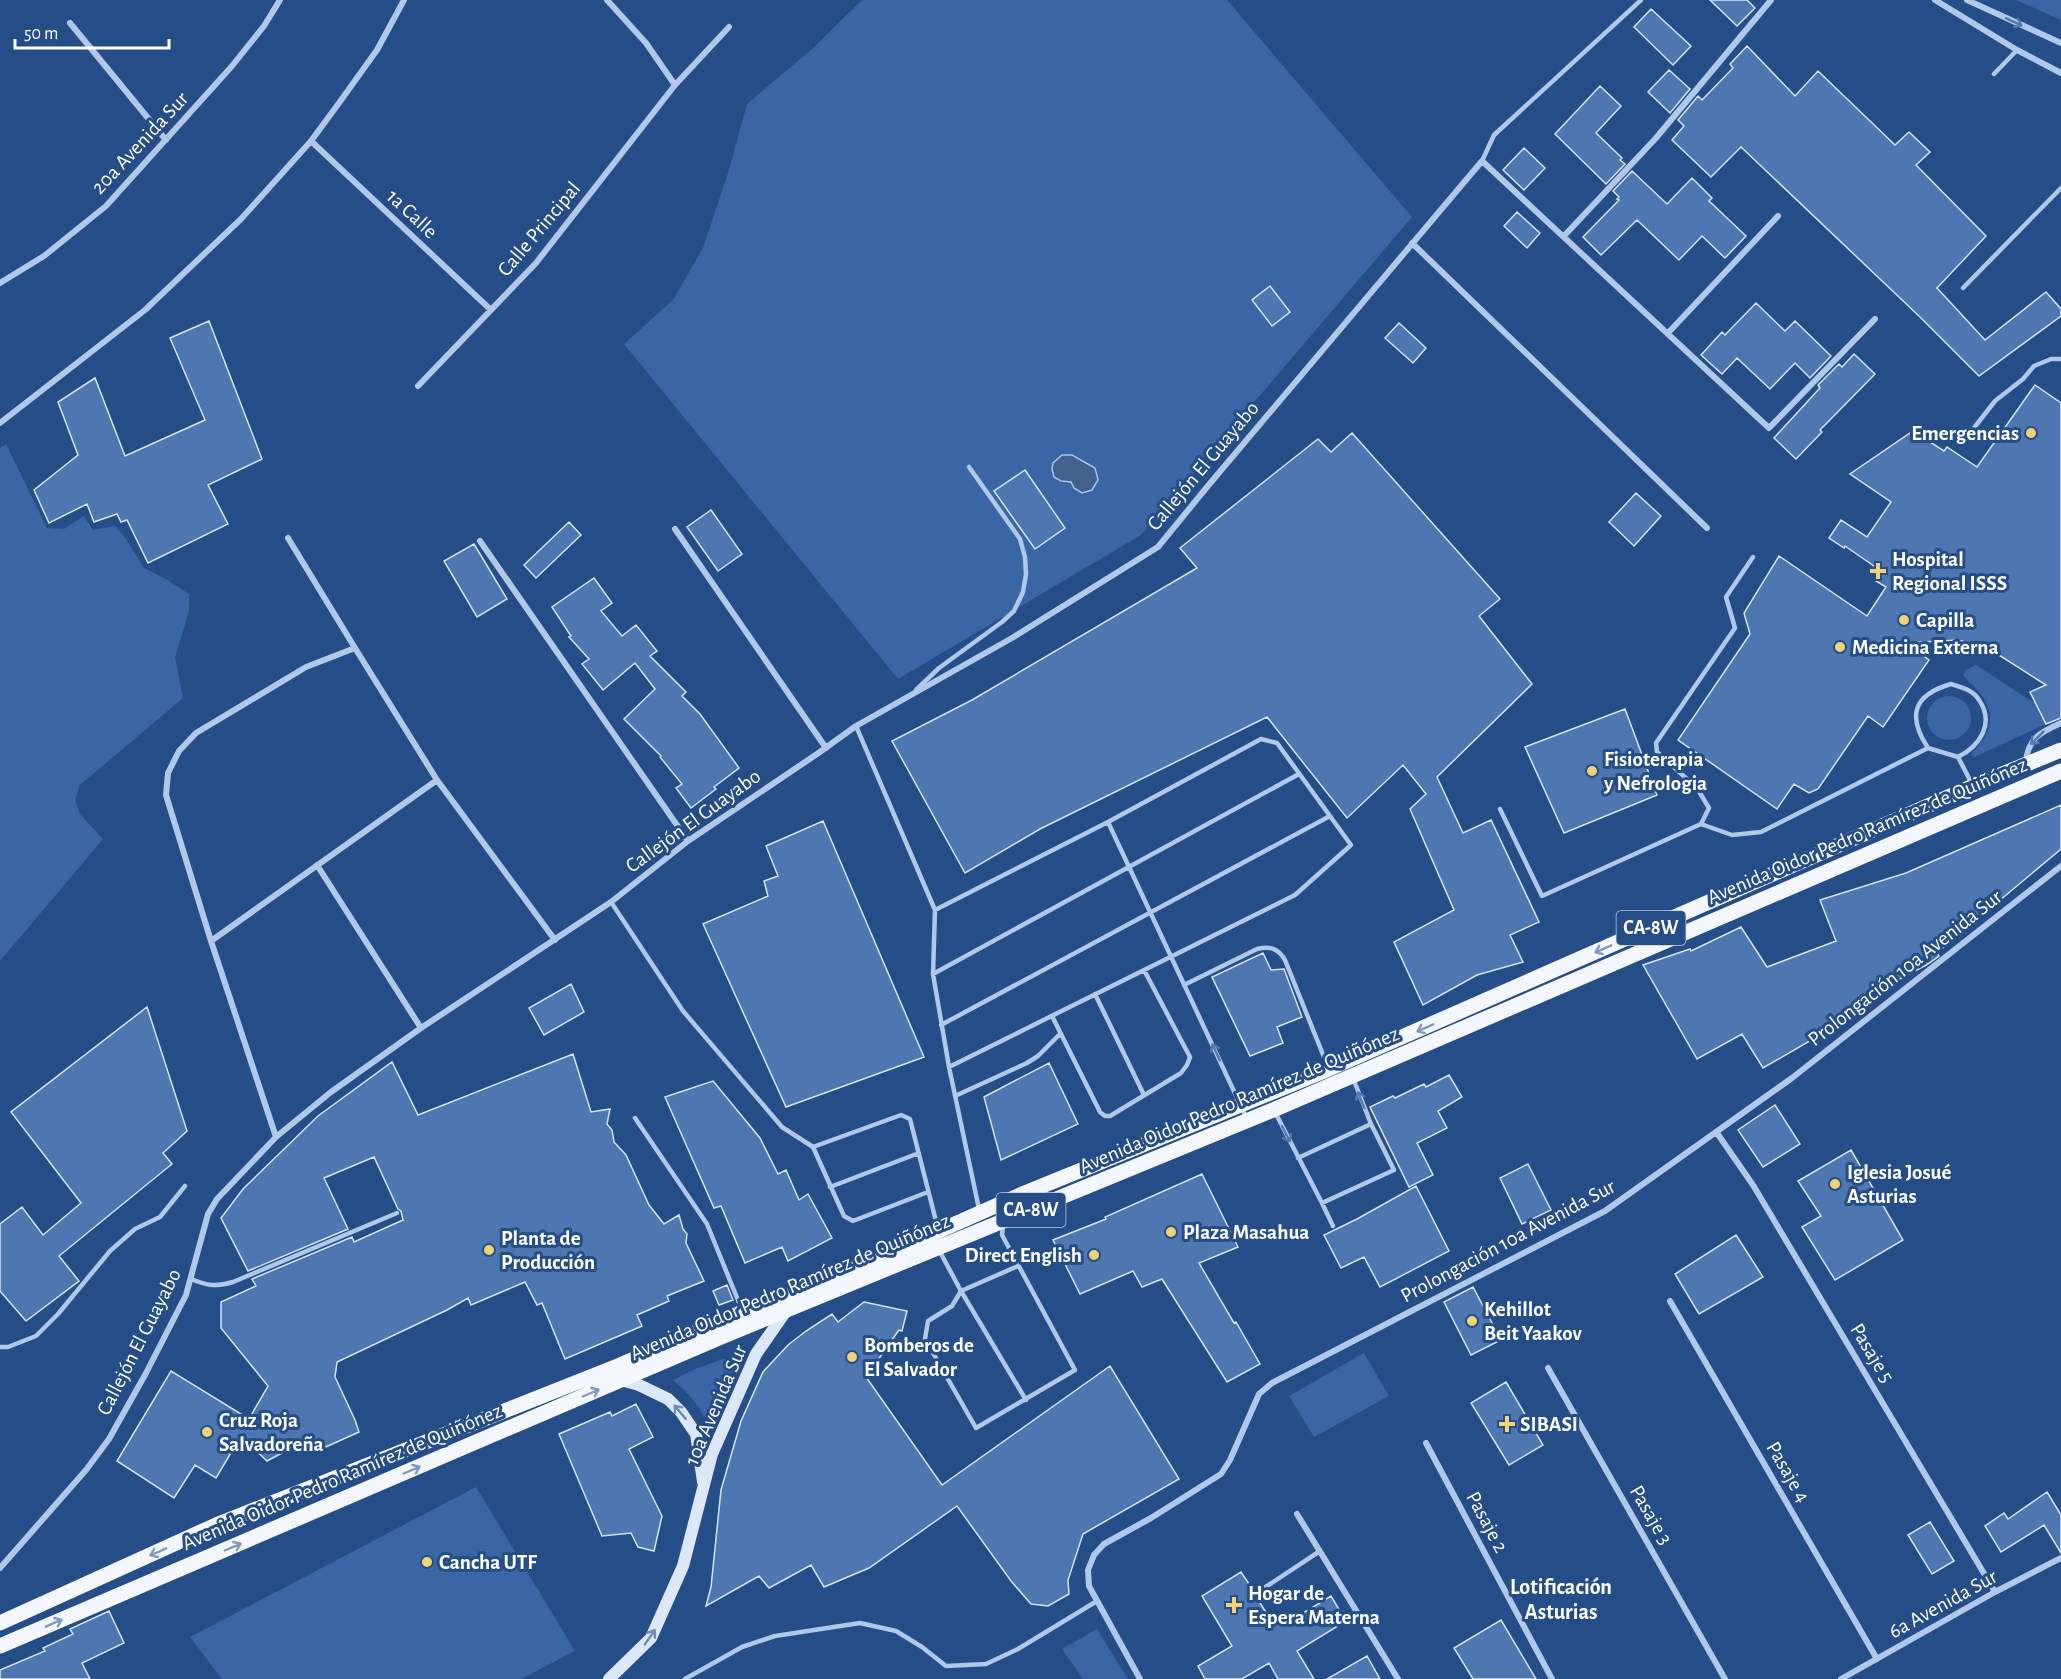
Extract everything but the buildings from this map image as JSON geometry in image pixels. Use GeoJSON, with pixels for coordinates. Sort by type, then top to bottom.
{"type":"FeatureCollection","features":[{"type":"Feature","properties":{"kind":"main road","name":"Avenida Oidor Pedro Ramírez de Quiñónez"},"geometry":{"type":"LineString","coordinates":[[0,1646],[786,1311],[936,1238],[980,1212],[1329,1069],[1973,786],[2061,750]]}},
{"type":"Feature","properties":{"kind":"main road","name":"Avenida Oidor Pedro Ramírez de Quiñónez"},"geometry":{"type":"LineString","coordinates":[[0,1623],[216,1525],[597,1374],[743,1312],[936,1238],[1004,1222],[1274,1110],[2061,771]]}},
{"type":"Feature","properties":{"kind":"street","name":"20a Avenida Sur"},"geometry":{"type":"LineString","coordinates":[[0,283],[44,256],[106,206],[232,66],[264,26],[280,0]]}},
{"type":"Feature","properties":{"kind":"street"},"geometry":{"type":"LineString","coordinates":[[0,423],[145,310],[241,219],[311,141],[377,50],[404,0]]}},
{"type":"Feature","properties":{"kind":"street"},"geometry":{"type":"LineString","coordinates":[[607,0],[646,43],[675,85]]}},
{"type":"Feature","properties":{"kind":"street"},"geometry":{"type":"LineString","coordinates":[[1564,236],[1656,138],[1771,0]]}},
{"type":"Feature","properties":{"kind":"street"},"geometry":{"type":"LineString","coordinates":[[1935,0],[2017,50],[2061,73]]}},
{"type":"Feature","properties":{"kind":"street"},"geometry":{"type":"LineString","coordinates":[[1966,0],[2061,43]]}},
{"type":"Feature","properties":{"kind":"street"},"geometry":{"type":"LineString","coordinates":[[70,23],[166,140]]}},
{"type":"Feature","properties":{"kind":"street","name":"Calle Principal"},"geometry":{"type":"LineString","coordinates":[[418,386],[536,263],[675,85],[729,27]]}},
{"type":"Feature","properties":{"kind":"street","name":"1a Calle"},"geometry":{"type":"LineString","coordinates":[[311,141],[491,310]]}},
{"type":"Feature","properties":{"kind":"street"},"geometry":{"type":"LineString","coordinates":[[1482,161],[1769,428],[1875,319]]}},
{"type":"Feature","properties":{"kind":"street","name":"Callejón El Guayabo"},"geometry":{"type":"LineString","coordinates":[[0,1568],[86,1470],[109,1439],[186,1295],[208,1214],[217,1199],[276,1137],[331,1092],[421,1028],[611,902],[688,842],[856,726],[1012,638],[1158,547],[1482,161]]}},
{"type":"Feature","properties":{"kind":"street"},"geometry":{"type":"LineString","coordinates":[[1668,333],[1778,216]]}},
{"type":"Feature","properties":{"kind":"street"},"geometry":{"type":"LineString","coordinates":[[1412,243],[1707,528]]}},
{"type":"Feature","properties":{"kind":"street"},"geometry":{"type":"LineString","coordinates":[[675,529],[826,748]]}},
{"type":"Feature","properties":{"kind":"street"},"geometry":{"type":"LineString","coordinates":[[288,538],[437,780],[555,940]]}},
{"type":"Feature","properties":{"kind":"street"},"geometry":{"type":"LineString","coordinates":[[480,540],[688,842]]}},
{"type":"Feature","properties":{"kind":"street"},"geometry":{"type":"LineString","coordinates":[[276,1137],[211,941],[166,795],[168,773],[179,751],[196,733],[306,667],[355,648]]}},
{"type":"Feature","properties":{"kind":"street"},"geometry":{"type":"LineString","coordinates":[[2026,764],[2027,751],[2031,743],[2038,735],[2061,723]]}},
{"type":"Feature","properties":{"kind":"street"},"geometry":{"type":"LineString","coordinates":[[211,941],[437,780]]}},
{"type":"Feature","properties":{"kind":"street"},"geometry":{"type":"LineString","coordinates":[[317,866],[421,1028]]}},
{"type":"Feature","properties":{"kind":"street","name":"Prolongación 10a Avenida Sur"},"geometry":{"type":"LineString","coordinates":[[1097,1601],[1089,1586],[1088,1570],[1094,1555],[1104,1544],[1151,1518],[1221,1474],[1230,1460],[1259,1394],[1272,1383],[1605,1211],[1718,1133],[1792,1078],[2061,866]]}},
{"type":"Feature","properties":{"kind":"street","name":"Pasaje 5"},"geometry":{"type":"LineString","coordinates":[[1718,1133],[1758,1192],[1995,1592]]}},
{"type":"Feature","properties":{"kind":"street","name":"Pasaje 4"},"geometry":{"type":"LineString","coordinates":[[1670,1301],[1877,1659]]}},
{"type":"Feature","properties":{"kind":"street","name":"10a Avenida Sur"},"geometry":{"type":"LineString","coordinates":[[609,1679],[651,1638],[682,1566],[712,1454],[756,1354],[786,1311]]}},
{"type":"Feature","properties":{"kind":"street","name":"Pasaje 3"},"geometry":{"type":"LineString","coordinates":[[1548,1368],[1725,1679]]}},
{"type":"Feature","properties":{"kind":"street","name":"10a Avenida Sur"},"geometry":{"type":"LineString","coordinates":[[597,1374],[639,1385],[668,1399],[681,1412],[696,1434],[704,1486]]}},
{"type":"Feature","properties":{"kind":"street","name":"Pasaje 2"},"geometry":{"type":"LineString","coordinates":[[1426,1443],[1552,1679]]}},
{"type":"Feature","properties":{"kind":"street"},"geometry":{"type":"LineString","coordinates":[[1297,1514],[1398,1679]]}},
{"type":"Feature","properties":{"kind":"street","name":"6a Avenida Sur"},"geometry":{"type":"LineString","coordinates":[[1842,1679],[1995,1592],[2061,1558]]}},
{"type":"Feature","properties":{"kind":"street"},"geometry":{"type":"LineString","coordinates":[[1097,1601],[1140,1679]]}},
{"type":"Feature","properties":{"kind":"lane"},"geometry":{"type":"LineString","coordinates":[[1482,161],[1494,135],[1641,0]]}},
{"type":"Feature","properties":{"kind":"lane"},"geometry":{"type":"LineString","coordinates":[[1994,74],[2017,50]]}},
{"type":"Feature","properties":{"kind":"lane"},"geometry":{"type":"LineString","coordinates":[[1963,288],[2061,188]]}},
{"type":"Feature","properties":{"kind":"lane"},"geometry":{"type":"LineString","coordinates":[[1963,442],[1995,401],[2023,379],[2034,366],[2051,359],[2061,359]]}},
{"type":"Feature","properties":{"kind":"lane"},"geometry":{"type":"LineString","coordinates":[[912,694],[939,668],[1002,622],[1014,610],[1023,592],[1026,566],[1020,539],[969,467]]}},
{"type":"Feature","properties":{"kind":"lane"},"geometry":{"type":"LineString","coordinates":[[1500,809],[1542,897],[1701,824],[1709,808],[1697,788],[1657,752],[1656,743],[1735,628],[1726,597],[1753,557]]}},
{"type":"Feature","properties":{"kind":"lane"},"geometry":{"type":"LineString","coordinates":[[1951,684],[1967,689],[1979,699],[1985,717],[1985,730],[1978,742],[1968,752],[1958,757],[1928,748],[1919,734],[1915,718],[1922,699],[1934,689],[1951,684]]}},
{"type":"Feature","properties":{"kind":"lane"},"geometry":{"type":"LineString","coordinates":[[856,726],[934,910],[933,974],[949,1067],[980,1212]]}},
{"type":"Feature","properties":{"kind":"lane"},"geometry":{"type":"LineString","coordinates":[[934,910],[1108,822],[1261,739],[1277,743],[1351,845],[1295,896],[949,1067]]}},
{"type":"Feature","properties":{"kind":"lane"},"geometry":{"type":"LineString","coordinates":[[1701,824],[1732,834],[1761,832],[1928,748]]}},
{"type":"Feature","properties":{"kind":"lane"},"geometry":{"type":"LineString","coordinates":[[1958,757],[1973,786]]}},
{"type":"Feature","properties":{"kind":"lane"},"geometry":{"type":"LineString","coordinates":[[933,974],[1299,774]]}},
{"type":"Feature","properties":{"kind":"lane"},"geometry":{"type":"LineString","coordinates":[[941,1026],[1330,816]]}},
{"type":"Feature","properties":{"kind":"lane"},"geometry":{"type":"LineString","coordinates":[[1108,822],[1247,1120]]}},
{"type":"Feature","properties":{"kind":"lane"},"geometry":{"type":"LineString","coordinates":[[611,902],[683,1011],[782,1127],[813,1148],[844,1216],[853,1221],[928,1192]]}},
{"type":"Feature","properties":{"kind":"lane"},"geometry":{"type":"LineString","coordinates":[[1184,985],[1257,949],[1266,947],[1278,950],[1286,960],[1329,1069]]}},
{"type":"Feature","properties":{"kind":"lane"},"geometry":{"type":"LineString","coordinates":[[1052,1016],[1100,1112],[1105,1116],[1110,1116],[1181,1073],[1190,1057],[1144,970]]}},
{"type":"Feature","properties":{"kind":"lane"},"geometry":{"type":"LineString","coordinates":[[1095,994],[1144,1095]]}},
{"type":"Feature","properties":{"kind":"lane"},"geometry":{"type":"LineString","coordinates":[[955,1096],[1038,1056],[1060,1034]]}},
{"type":"Feature","properties":{"kind":"lane"},"geometry":{"type":"LineString","coordinates":[[1322,1203],[1394,1170],[1371,1124],[1352,1076]]}},
{"type":"Feature","properties":{"kind":"lane"},"geometry":{"type":"LineString","coordinates":[[1274,1110],[1333,1226]]}},
{"type":"Feature","properties":{"kind":"lane"},"geometry":{"type":"LineString","coordinates":[[813,1148],[902,1115],[910,1119],[928,1192],[936,1238],[961,1291],[1026,1400]]}},
{"type":"Feature","properties":{"kind":"lane"},"geometry":{"type":"LineString","coordinates":[[635,1118],[707,1224],[743,1312]]}},
{"type":"Feature","properties":{"kind":"lane"},"geometry":{"type":"LineString","coordinates":[[1298,1158],[1371,1124]]}},
{"type":"Feature","properties":{"kind":"lane"},"geometry":{"type":"LineString","coordinates":[[830,1186],[918,1153]]}},
{"type":"Feature","properties":{"kind":"lane"},"geometry":{"type":"LineString","coordinates":[[0,1347],[8,1347],[36,1336],[58,1314],[110,1251],[135,1228],[160,1217],[184,1186]]}},
{"type":"Feature","properties":{"kind":"lane"},"geometry":{"type":"LineString","coordinates":[[191,1280],[217,1287],[397,1213]]}},
{"type":"Feature","properties":{"kind":"lane"},"geometry":{"type":"LineString","coordinates":[[1004,1222],[1002,1235],[1075,1370],[976,1428],[925,1339],[928,1321],[952,1306],[961,1291],[1018,1266]]}},
{"type":"Feature","properties":{"kind":"lane"},"geometry":{"type":"LineString","coordinates":[[1255,1594],[1320,1551]]}},
{"type":"Feature","properties":{"kind":"lane"},"geometry":{"type":"LineString","coordinates":[[686,1679],[742,1647],[775,1636],[860,1623],[896,1631],[922,1647],[946,1666],[986,1664],[1018,1649],[1097,1601]]}},
{"type":"Feature","properties":{"kind":"shaded area"},"geometry":{"type":"Polygon","coordinates":[[[862,0],[1227,0],[1412,217],[1141,535],[898,679],[624,344],[673,300],[703,248],[728,173],[747,104],[812,49],[862,0]]]}},
{"type":"Feature","properties":{"kind":"shaded area"},"geometry":{"type":"Polygon","coordinates":[[[2016,0],[2061,0],[2061,20],[2016,0]]]}},
{"type":"Feature","properties":{"kind":"shaded area"},"geometry":{"type":"Polygon","coordinates":[[[6,444],[47,528],[64,529],[84,516],[93,530],[115,526],[144,568],[189,594],[189,611],[175,658],[183,698],[80,785],[75,800],[80,814],[103,839],[0,961],[0,448],[6,444]]]}},
{"type":"Feature","properties":{"kind":"shaded area"},"geometry":{"type":"Polygon","coordinates":[[[1062,455],[1072,455],[1095,468],[1098,480],[1092,490],[1082,493],[1074,488],[1071,482],[1061,481],[1054,477],[1053,463],[1062,455]]]}},
{"type":"Feature","properties":{"kind":"shaded area"},"geometry":{"type":"Polygon","coordinates":[[[1976,665],[2035,702],[2046,724],[1972,758],[1972,753],[1984,739],[1990,724],[1989,709],[1985,701],[1963,675],[1966,670],[1976,665]]]}},
{"type":"Feature","properties":{"kind":"shaded area"},"geometry":{"type":"Polygon","coordinates":[[[1949,696],[1957,697],[1965,702],[1970,710],[1970,726],[1965,734],[1957,739],[1949,740],[1941,739],[1933,734],[1928,726],[1927,718],[1928,710],[1933,702],[1941,697],[1949,696]]]}},
{"type":"Feature","properties":{"kind":"shaded area"},"geometry":{"type":"Polygon","coordinates":[[[1364,1353],[1389,1396],[1314,1437],[1289,1396],[1364,1353]]]}},
{"type":"Feature","properties":{"kind":"shaded area"},"geometry":{"type":"Polygon","coordinates":[[[723,1359],[738,1359],[708,1427],[694,1401],[673,1380],[723,1359]]]}},
{"type":"Feature","properties":{"kind":"shaded area","name":"Cancha UTF"},"geometry":{"type":"Polygon","coordinates":[[[476,1487],[575,1651],[521,1679],[222,1679],[190,1637],[476,1487]]]}},
{"type":"Feature","properties":{"kind":"shaded area"},"geometry":{"type":"Polygon","coordinates":[[[1097,1629],[1128,1679],[1083,1679],[1062,1649],[1097,1629]]]}},
{"type":"Feature","properties":{"kind":"place","name":"Emergencias"},"geometry":{"type":"Point","coordinates":[2031,433]}},
{"type":"Feature","properties":{"kind":"place","name":"Hospital Regional ISSS"},"geometry":{"type":"Point","coordinates":[1878,571]}},
{"type":"Feature","properties":{"kind":"place","name":"Capilla"},"geometry":{"type":"Point","coordinates":[1904,620]}},
{"type":"Feature","properties":{"kind":"place","name":"Medicina Externa"},"geometry":{"type":"Point","coordinates":[1840,647]}},
{"type":"Feature","properties":{"kind":"place","name":"Fisioterapia y Nefrologia"},"geometry":{"type":"Point","coordinates":[1592,771]}},
{"type":"Feature","properties":{"kind":"place","name":"Iglesia Josué Asturias"},"geometry":{"type":"Point","coordinates":[1835,1184]}},
{"type":"Feature","properties":{"kind":"place","name":"Plaza Masahua"},"geometry":{"type":"Point","coordinates":[1171,1232]}},
{"type":"Feature","properties":{"kind":"place","name":"Planta de Producción"},"geometry":{"type":"Point","coordinates":[489,1250]}},
{"type":"Feature","properties":{"kind":"place","name":"Direct English"},"geometry":{"type":"Point","coordinates":[1094,1255]}},
{"type":"Feature","properties":{"kind":"place","name":"Kehillot Beit Yaakov"},"geometry":{"type":"Point","coordinates":[1472,1321]}},
{"type":"Feature","properties":{"kind":"place","name":"Bomberos de El Salvador"},"geometry":{"type":"Point","coordinates":[852,1357]}},
{"type":"Feature","properties":{"kind":"place","name":"SIBASI"},"geometry":{"type":"Point","coordinates":[1507,1424]}},
{"type":"Feature","properties":{"kind":"place","name":"Cruz Roja Salvadoreña"},"geometry":{"type":"Point","coordinates":[207,1432]}},
{"type":"Feature","properties":{"kind":"place","name":"Cancha UTF"},"geometry":{"type":"Point","coordinates":[427,1562]}},
{"type":"Feature","properties":{"kind":"place","name":"Hogar de Espera Materna"},"geometry":{"type":"Point","coordinates":[1234,1605]}},
{"type":"Feature","properties":{"kind":"district","name":"Lotificación Asturias"},"geometry":{"type":"Point","coordinates":[1561,1600]}}]}
